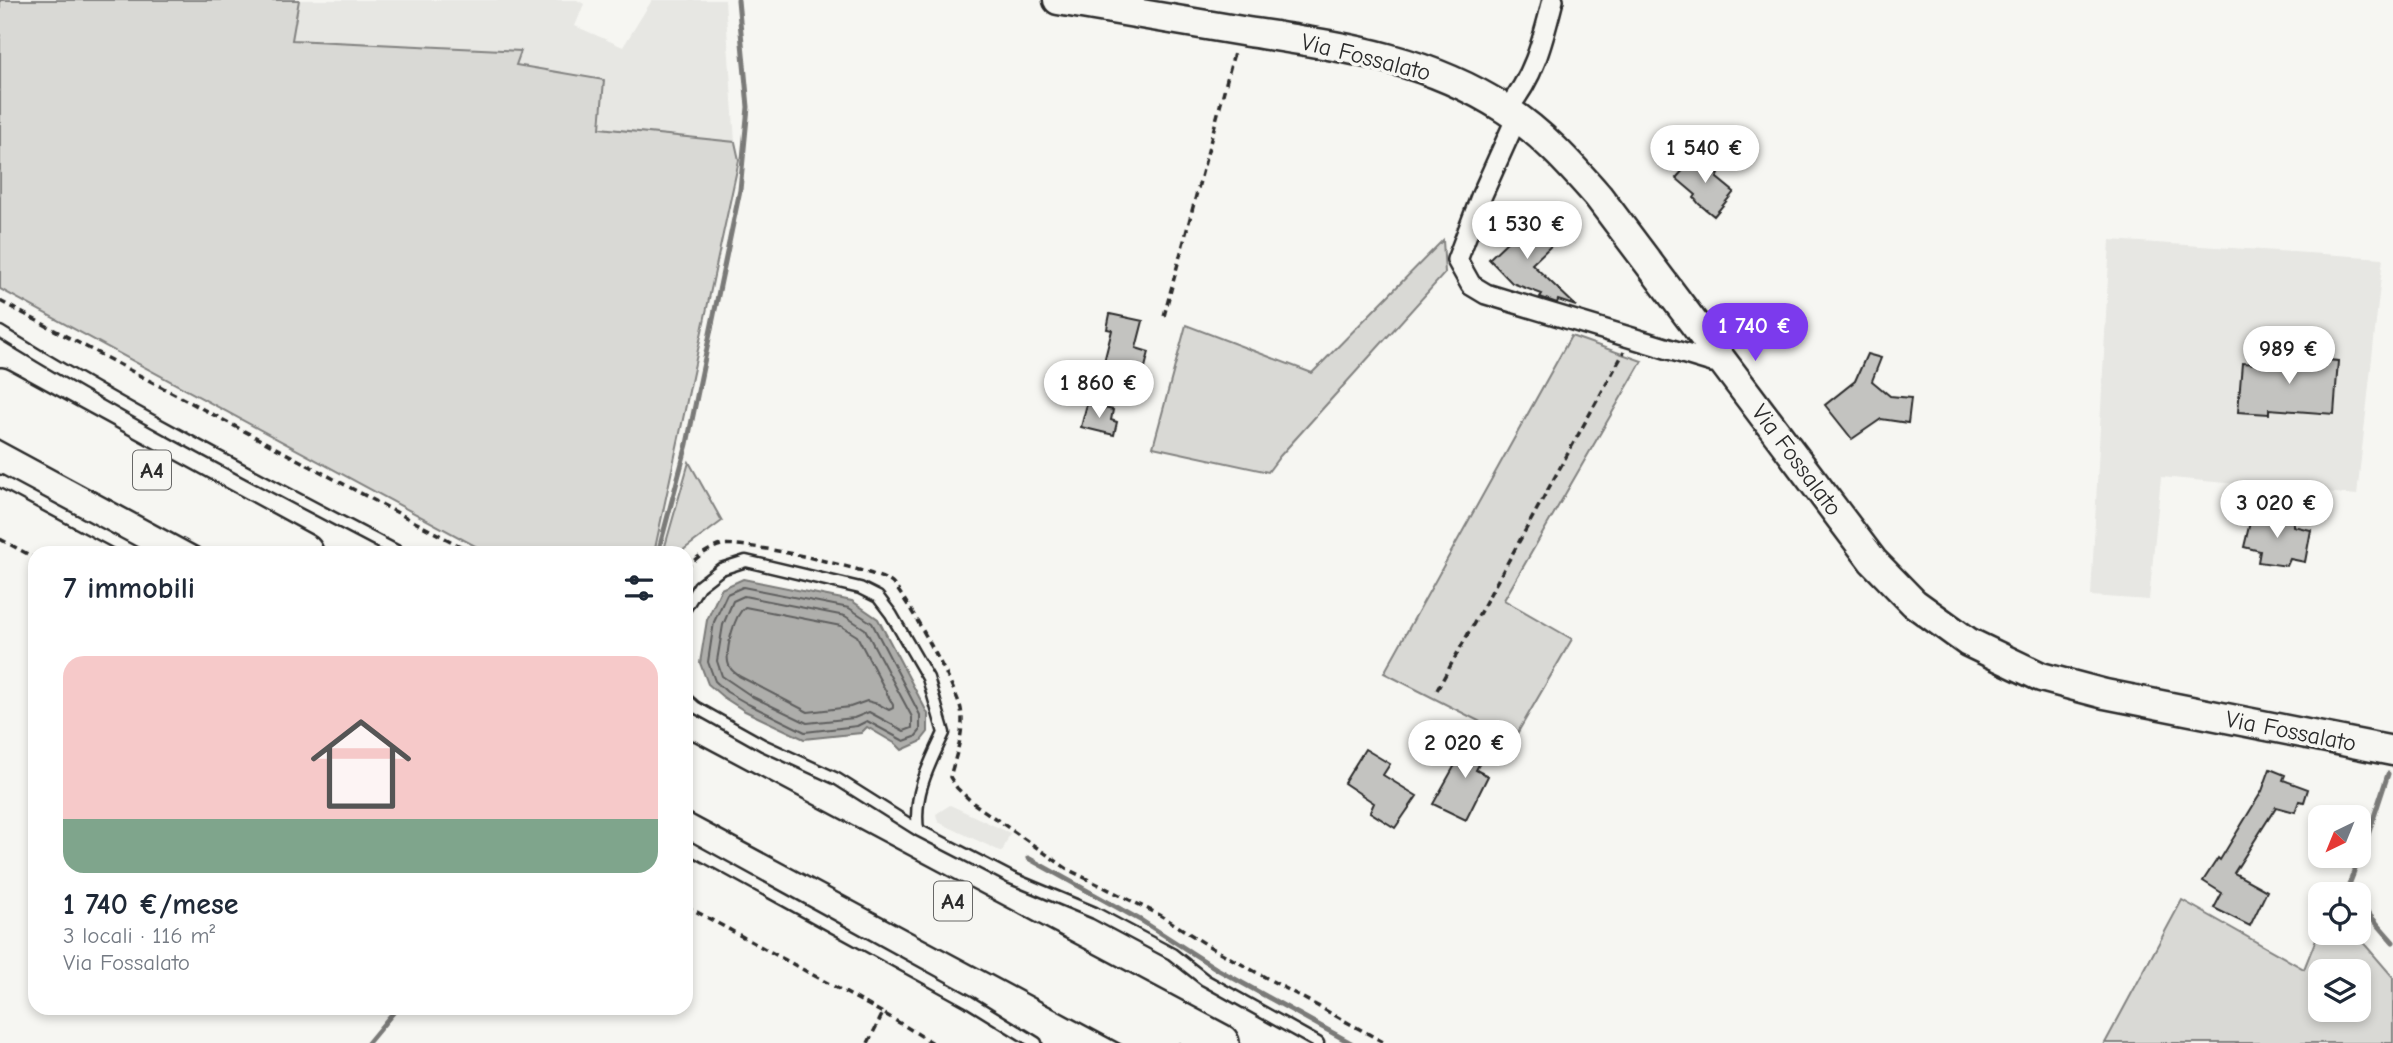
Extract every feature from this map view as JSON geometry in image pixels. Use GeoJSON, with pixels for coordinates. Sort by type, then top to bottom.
{"type":"FeatureCollection","features":[{"type":"Feature","properties":{"kind":"highway","name":"A4"},"geometry":{"type":"LineString","coordinates":[[0,387],[291,546]]}},
{"type":"Feature","properties":{"kind":"highway","name":"A4"},"geometry":{"type":"LineString","coordinates":[[0,418],[237,546]]}},
{"type":"Feature","properties":{"kind":"highway","name":"A4"},"geometry":{"type":"LineString","coordinates":[[693,763],[1220,1043]]}},
{"type":"Feature","properties":{"kind":"highway","name":"A4"},"geometry":{"type":"LineString","coordinates":[[693,793],[1160,1043]]}},
{"type":"Feature","properties":{"kind":"street","name":"Via Fossalato"},"geometry":{"type":"LineString","coordinates":[[1058,0],[1329,45],[1405,61],[1450,78],[1512,113],[1561,154],[1598,196],[1873,561],[1914,603],[1968,642],[2041,677],[2105,694],[2393,751]]}},
{"type":"Feature","properties":{"kind":"street"},"geometry":{"type":"LineString","coordinates":[[1553,0],[1538,56],[1512,113],[1457,260],[1471,285],[1486,293],[1712,362],[1720,357]]}},
{"type":"Feature","properties":{"kind":"lane"},"geometry":{"type":"LineString","coordinates":[[0,332],[206,451],[387,546]]}},
{"type":"Feature","properties":{"kind":"lane"},"geometry":{"type":"LineString","coordinates":[[0,481],[122,546]]}},
{"type":"Feature","properties":{"kind":"lane"},"geometry":{"type":"LineString","coordinates":[[693,596],[699,586],[721,569],[746,561],[860,588],[878,597],[891,614],[928,678],[944,733],[920,786],[916,813],[918,830]]}},
{"type":"Feature","properties":{"kind":"lane"},"geometry":{"type":"LineString","coordinates":[[693,705],[763,745],[836,779],[918,830],[1011,878],[1095,913],[1128,930],[1172,954],[1205,980],[1318,1043]]}},
{"type":"Feature","properties":{"kind":"lane"},"geometry":{"type":"LineString","coordinates":[[693,850],[968,1001],[1036,1043]]}},
{"type":"Feature","properties":{"kind":"path"},"geometry":{"type":"LineString","coordinates":[[1164,316],[1240,31]]}},
{"type":"Feature","properties":{"kind":"path"},"geometry":{"type":"LineString","coordinates":[[0,301],[460,546]]}},
{"type":"Feature","properties":{"kind":"path"},"geometry":{"type":"LineString","coordinates":[[1437,690],[1631,339]]}},
{"type":"Feature","properties":{"kind":"path"},"geometry":{"type":"LineString","coordinates":[[0,539],[28,554]]}},
{"type":"Feature","properties":{"kind":"path"},"geometry":{"type":"LineString","coordinates":[[693,560],[721,545],[751,545],[841,565],[891,582],[934,652],[961,707],[962,730],[950,777],[973,803],[1069,870],[1160,915],[1212,948],[1385,1043]]}},
{"type":"Feature","properties":{"kind":"path"},"geometry":{"type":"LineString","coordinates":[[693,910],[933,1043]]}},
{"type":"Feature","properties":{"kind":"path"},"geometry":{"type":"LineString","coordinates":[[868,1043],[883,1013]]}},
{"type":"Feature","properties":{"kind":"shaded area"},"geometry":{"type":"Polygon","coordinates":[[[0,0],[299,0],[292,40],[521,51],[516,65],[604,80],[600,128],[735,142],[739,160],[656,546],[475,546],[0,289],[0,0]]]}},
{"type":"Feature","properties":{"kind":"shaded area"},"geometry":{"type":"Polygon","coordinates":[[[299,0],[577,0],[584,4],[575,26],[623,47],[652,0],[725,0],[735,142],[600,128],[516,65],[520,51],[292,40],[299,0]]]}},
{"type":"Feature","properties":{"kind":"shaded area"},"geometry":{"type":"Polygon","coordinates":[[[1443,240],[1445,273],[1268,472],[1153,447],[1186,325],[1312,373],[1443,240]]]}},
{"type":"Feature","properties":{"kind":"shaded area"},"geometry":{"type":"Polygon","coordinates":[[[2110,240],[2383,258],[2357,495],[2161,477],[2149,600],[2091,596],[2110,240]]]}},
{"type":"Feature","properties":{"kind":"shaded area"},"geometry":{"type":"Polygon","coordinates":[[[1571,336],[1642,361],[1504,600],[1572,639],[1514,739],[1384,673],[1571,336]]]}},
{"type":"Feature","properties":{"kind":"shaded area"},"geometry":{"type":"Polygon","coordinates":[[[689,462],[722,521],[688,546],[665,546],[689,462]]]}},
{"type":"Feature","properties":{"kind":"shaded area"},"geometry":{"type":"Polygon","coordinates":[[[950,805],[1010,833],[1002,852],[938,822],[936,814],[950,805]]]}},
{"type":"Feature","properties":{"kind":"shaded area"},"geometry":{"type":"Polygon","coordinates":[[[2182,900],[2304,969],[2314,945],[2365,945],[2393,977],[2393,1043],[2105,1043],[2182,900]]]}},
{"type":"Feature","properties":{"kind":"water"},"geometry":{"type":"Polygon","coordinates":[[[743,579],[852,601],[878,619],[928,714],[928,732],[920,742],[902,750],[867,727],[861,733],[804,739],[745,711],[708,684],[700,663],[707,620],[721,589],[743,579]]]}},
{"type":"Feature","properties":{"kind":"building"},"geometry":{"type":"Polygon","coordinates":[[[1697,155],[1719,174],[1717,178],[1734,192],[1714,216],[1699,204],[1694,198],[1696,195],[1676,178],[1697,155]]]}},
{"type":"Feature","properties":{"kind":"building"},"geometry":{"type":"Polygon","coordinates":[[[1530,218],[1553,244],[1532,264],[1576,306],[1540,297],[1542,294],[1512,283],[1489,259],[1508,241],[1507,235],[1524,219],[1526,222],[1530,218]]]}},
{"type":"Feature","properties":{"kind":"building"},"geometry":{"type":"Polygon","coordinates":[[[1110,314],[1143,321],[1136,348],[1149,352],[1141,383],[1101,374],[1112,330],[1107,329],[1110,314]]]}},
{"type":"Feature","properties":{"kind":"building"},"geometry":{"type":"Polygon","coordinates":[[[1867,354],[1881,358],[1872,381],[1890,396],[1911,398],[1908,423],[1881,419],[1852,439],[1825,405],[1855,381],[1867,354]]]}},
{"type":"Feature","properties":{"kind":"building"},"geometry":{"type":"Polygon","coordinates":[[[2274,355],[2338,361],[2334,414],[2269,409],[2269,414],[2238,412],[2242,363],[2272,365],[2274,355]]]}},
{"type":"Feature","properties":{"kind":"building"},"geometry":{"type":"Polygon","coordinates":[[[1087,404],[1113,410],[1111,420],[1117,422],[1114,435],[1081,427],[1087,404]]]}},
{"type":"Feature","properties":{"kind":"building"},"geometry":{"type":"Polygon","coordinates":[[[2252,514],[2293,521],[2293,526],[2311,530],[2305,562],[2290,559],[2287,566],[2258,562],[2260,551],[2244,547],[2252,514]]]}},
{"type":"Feature","properties":{"kind":"building"},"geometry":{"type":"Polygon","coordinates":[[[1473,733],[1491,742],[1476,770],[1488,776],[1466,820],[1433,804],[1473,733]]]}},
{"type":"Feature","properties":{"kind":"building"},"geometry":{"type":"Polygon","coordinates":[[[1365,749],[1390,764],[1383,775],[1417,796],[1395,828],[1370,812],[1374,803],[1344,783],[1365,749]]]}},
{"type":"Feature","properties":{"kind":"building"},"geometry":{"type":"Polygon","coordinates":[[[2270,769],[2285,775],[2283,780],[2308,789],[2304,802],[2299,801],[2295,812],[2276,807],[2234,873],[2267,891],[2250,926],[2214,908],[2222,893],[2203,881],[2218,858],[2220,860],[2262,791],[2270,769]]]}},
{"type":"Feature","properties":{"kind":"waterway"},"geometry":{"type":"LineString","coordinates":[[660,546],[687,444],[740,190],[748,107],[738,0]]}},
{"type":"Feature","properties":{"kind":"waterway"},"geometry":{"type":"LineString","coordinates":[[2350,882],[2388,774]]}},
{"type":"Feature","properties":{"kind":"waterway"},"geometry":{"type":"LineString","coordinates":[[1028,858],[1142,921],[1217,969],[1351,1043]]}},
{"type":"Feature","properties":{"kind":"waterway"},"geometry":{"type":"LineString","coordinates":[[2371,917],[2393,942]]}},
{"type":"Feature","properties":{"kind":"waterway"},"geometry":{"type":"LineString","coordinates":[[368,1043],[391,1015]]}}]}
